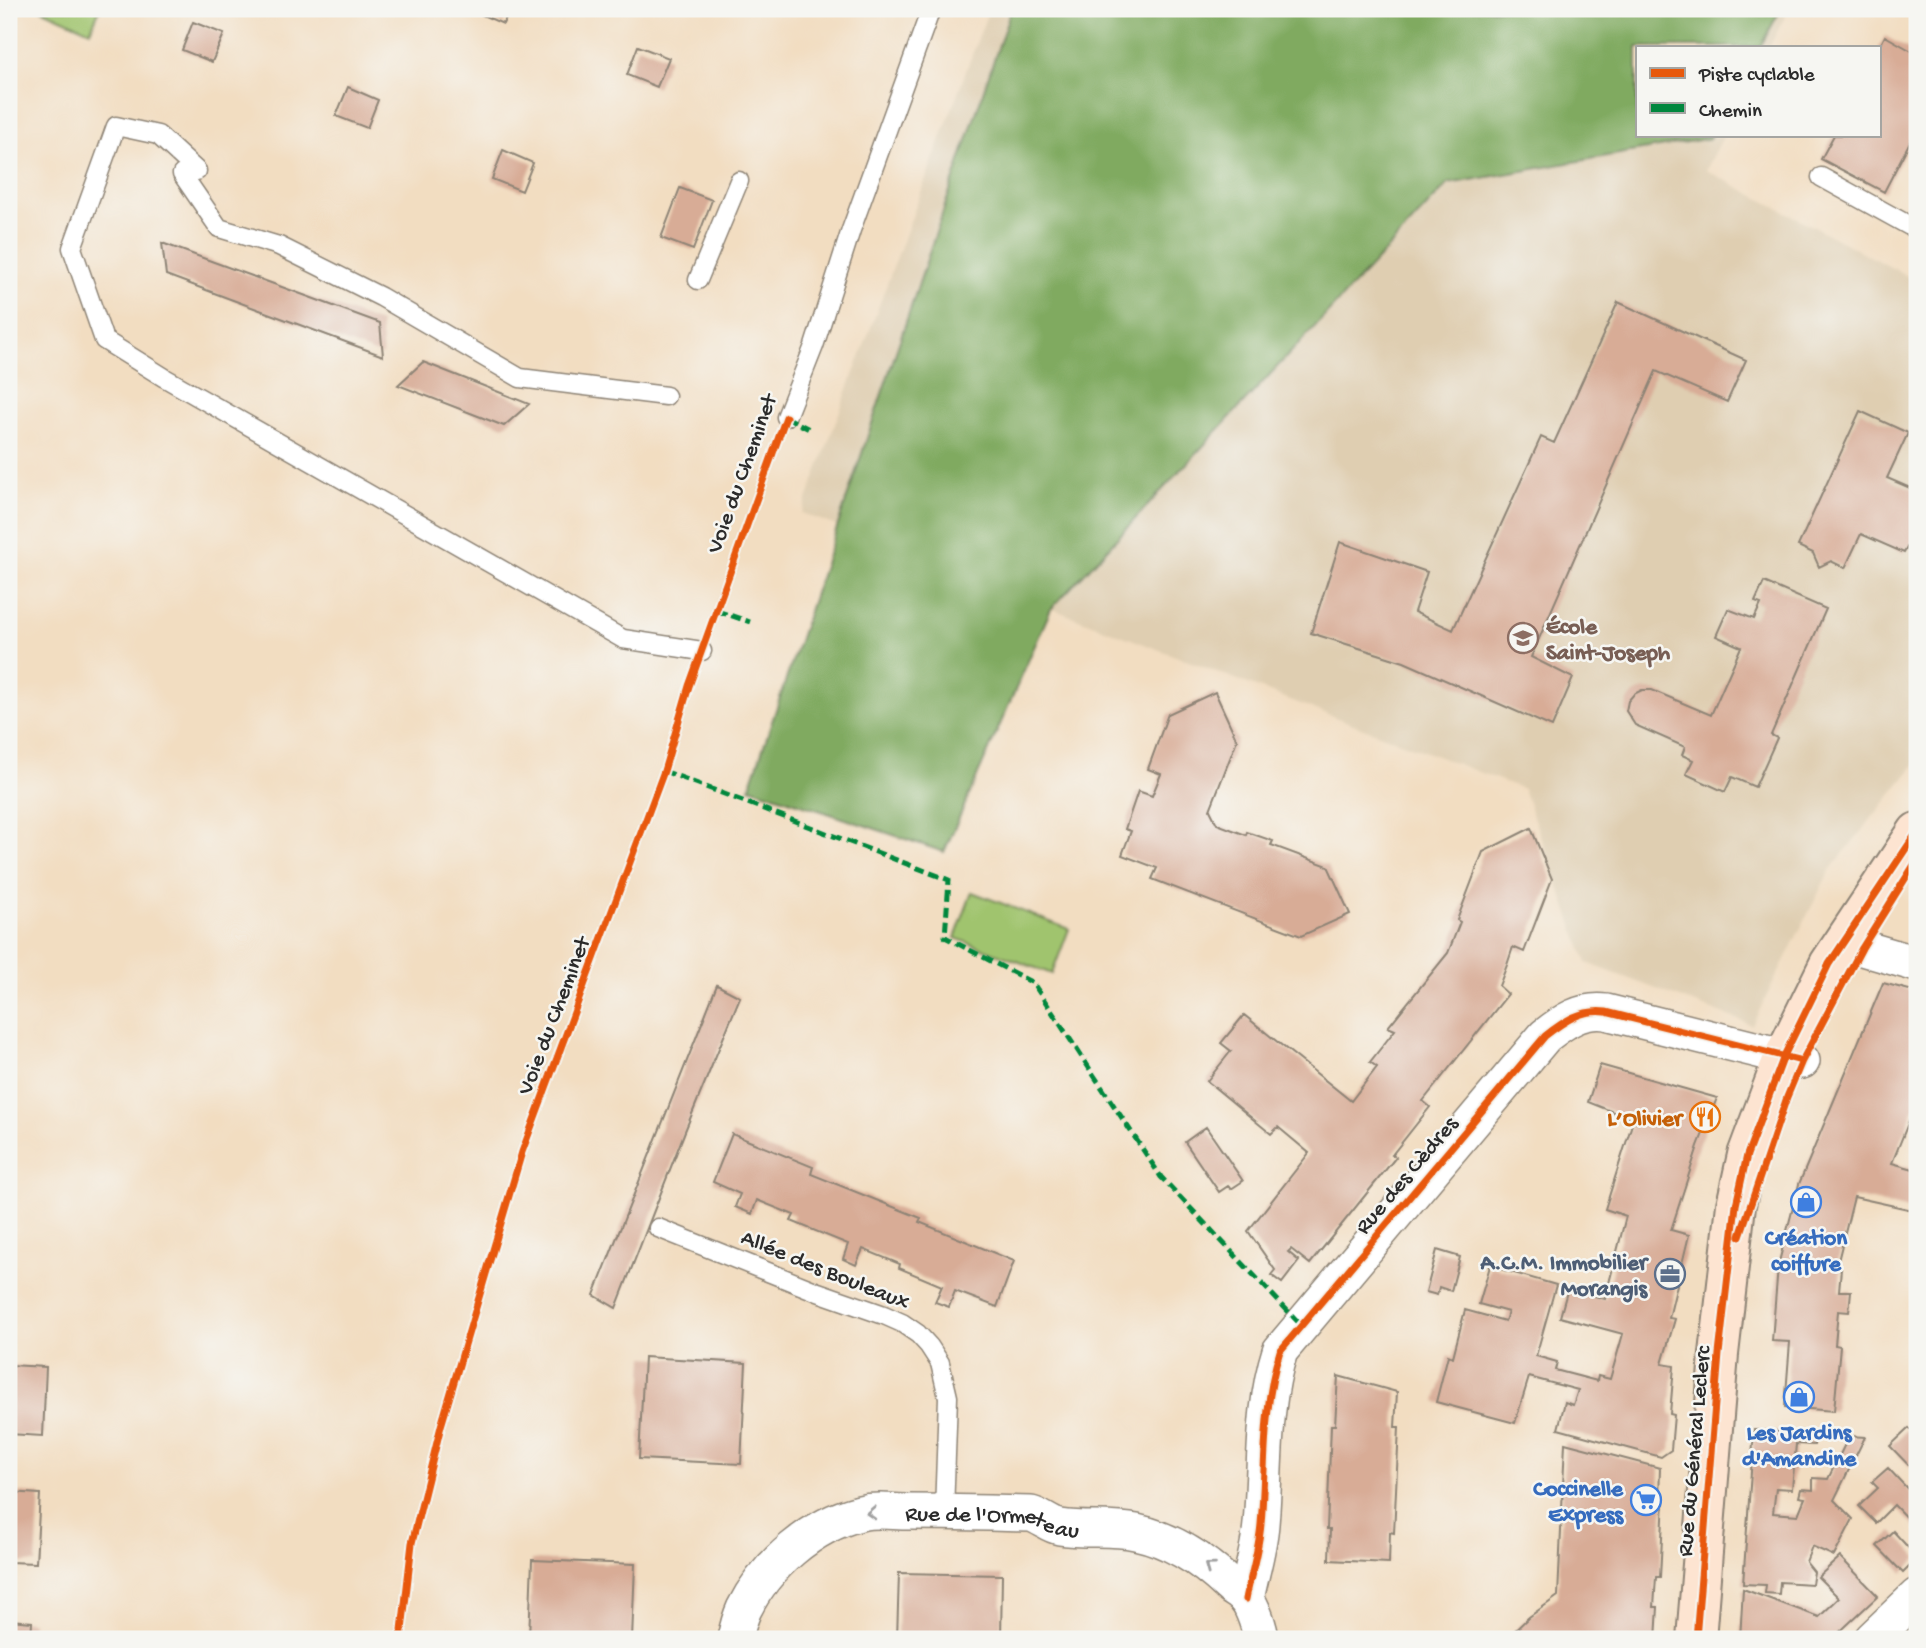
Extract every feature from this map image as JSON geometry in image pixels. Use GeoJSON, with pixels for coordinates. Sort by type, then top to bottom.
{"type":"FeatureCollection","features":[{"type":"Feature","properties":{"kind":"main road","name":"Rue du Général Leclerc"},"geometry":{"type":"LineString","coordinates":[[1696,1639],[1719,1354],[1730,1265],[1787,1097],[1793,1058],[1852,945],[1917,832]]}},
{"type":"Feature","properties":{"kind":"main road","name":"Rue du Général Leclerc"},"geometry":{"type":"LineString","coordinates":[[1852,945],[1917,860]]}},
{"type":"Feature","properties":{"kind":"street"},"geometry":{"type":"LineString","coordinates":[[1852,945],[1917,964]]}},
{"type":"Feature","properties":{"kind":"street","name":"Rue des Cèdres"},"geometry":{"type":"LineString","coordinates":[[1246,1599],[1261,1527],[1267,1411],[1272,1375],[1280,1352],[1545,1036],[1573,1017],[1594,1011],[1606,1012],[1793,1058]]}},
{"type":"Feature","properties":{"kind":"street","name":"Rue de l'Ormeteau"},"geometry":{"type":"LineString","coordinates":[[735,1639],[743,1610],[766,1575],[791,1551],[821,1530],[862,1512],[944,1512],[1031,1514],[1049,1524],[1062,1527],[1113,1529],[1155,1537],[1194,1556],[1216,1571],[1246,1599],[1261,1631],[1261,1639]]}},
{"type":"Feature","properties":{"kind":"street"},"geometry":{"type":"LineString","coordinates":[[1872,1639],[1917,1596]]}},
{"type":"Feature","properties":{"kind":"lane","name":"Voie du Cheminet"},"geometry":{"type":"LineString","coordinates":[[786,417],[814,346],[851,230],[932,9]]}},
{"type":"Feature","properties":{"kind":"lane"},"geometry":{"type":"LineString","coordinates":[[666,396],[520,378],[381,297],[279,246],[219,229],[189,173],[158,135],[116,126],[72,248],[104,340],[177,385],[623,639],[702,651]]}},
{"type":"Feature","properties":{"kind":"lane"},"geometry":{"type":"LineString","coordinates":[[1821,177],[1917,230]]}},
{"type":"Feature","properties":{"kind":"lane"},"geometry":{"type":"LineString","coordinates":[[698,280],[738,181]]}},
{"type":"Feature","properties":{"kind":"lane","name":"Allée des Bouleaux"},"geometry":{"type":"LineString","coordinates":[[658,1228],[818,1292],[884,1315],[918,1334],[940,1363],[948,1397],[944,1512]]}},
{"type":"Feature","properties":{"kind":"shaded area","name":"École Saint-Joseph"},"geometry":{"type":"Polygon","coordinates":[[[989,9],[1789,9],[1770,46],[1636,46],[1636,136],[1723,136],[1706,170],[1917,281],[1917,762],[1830,870],[1752,1025],[1587,963],[1523,789],[802,513],[989,9]]]}},
{"type":"Feature","properties":{"kind":"green space"},"geometry":{"type":"Polygon","coordinates":[[[41,9],[100,9],[90,31],[41,9]]]}},
{"type":"Feature","properties":{"kind":"green space"},"geometry":{"type":"Polygon","coordinates":[[[1011,9],[1781,9],[1761,46],[1636,46],[1636,136],[1711,136],[1710,138],[1448,184],[1051,609],[944,852],[750,787],[1011,9]]]}},
{"type":"Feature","properties":{"kind":"green space"},"geometry":{"type":"Polygon","coordinates":[[[972,892],[1069,929],[1052,974],[955,938],[972,892]]]}},
{"type":"Feature","properties":{"kind":"building"},"geometry":{"type":"Polygon","coordinates":[[[510,9],[503,24],[473,11],[510,9]]]}},
{"type":"Feature","properties":{"kind":"building"},"geometry":{"type":"Polygon","coordinates":[[[193,22],[224,34],[212,62],[182,50],[193,22]]]}},
{"type":"Feature","properties":{"kind":"building"},"geometry":{"type":"Polygon","coordinates":[[[1885,36],[1917,54],[1917,128],[1884,192],[1821,159],[1833,136],[1881,136],[1880,46],[1885,36]]]}},
{"type":"Feature","properties":{"kind":"building"},"geometry":{"type":"Polygon","coordinates":[[[638,46],[669,58],[657,87],[627,75],[638,46]]]}},
{"type":"Feature","properties":{"kind":"building"},"geometry":{"type":"Polygon","coordinates":[[[348,87],[378,100],[367,128],[336,116],[348,87]]]}},
{"type":"Feature","properties":{"kind":"building"},"geometry":{"type":"Polygon","coordinates":[[[503,150],[533,163],[522,191],[492,179],[503,150]]]}},
{"type":"Feature","properties":{"kind":"building"},"geometry":{"type":"Polygon","coordinates":[[[680,188],[712,200],[693,250],[661,238],[680,188]]]}},
{"type":"Feature","properties":{"kind":"building"},"geometry":{"type":"Polygon","coordinates":[[[162,243],[380,323],[383,356],[166,275],[162,243]]]}},
{"type":"Feature","properties":{"kind":"building"},"geometry":{"type":"Polygon","coordinates":[[[1618,302],[1746,360],[1727,402],[1656,371],[1531,657],[1573,678],[1552,727],[1404,662],[1311,633],[1340,542],[1427,572],[1414,612],[1453,630],[1541,437],[1554,443],[1618,302]]]}},
{"type":"Feature","properties":{"kind":"building"},"geometry":{"type":"Polygon","coordinates":[[[423,362],[529,404],[504,426],[398,385],[423,362]]]}},
{"type":"Feature","properties":{"kind":"building"},"geometry":{"type":"Polygon","coordinates":[[[1860,411],[1908,433],[1887,478],[1917,491],[1917,550],[1908,546],[1904,553],[1861,534],[1845,568],[1831,561],[1819,567],[1813,553],[1798,546],[1860,411]]]}},
{"type":"Feature","properties":{"kind":"building"},"geometry":{"type":"Polygon","coordinates":[[[1764,582],[1826,609],[1771,735],[1777,738],[1755,787],[1732,777],[1725,792],[1686,774],[1693,760],[1682,755],[1685,747],[1635,725],[1626,711],[1628,701],[1634,694],[1642,690],[1652,690],[1711,715],[1741,647],[1716,636],[1728,609],[1754,619],[1761,604],[1755,602],[1764,582]]]}},
{"type":"Feature","properties":{"kind":"building"},"geometry":{"type":"Polygon","coordinates":[[[1215,692],[1237,740],[1210,810],[1217,824],[1246,835],[1247,832],[1273,841],[1271,845],[1328,866],[1350,914],[1301,936],[1152,879],[1157,868],[1122,855],[1131,831],[1125,829],[1138,791],[1152,796],[1161,774],[1148,769],[1168,714],[1215,692]]]}},
{"type":"Feature","properties":{"kind":"building"},"geometry":{"type":"Polygon","coordinates":[[[1531,828],[1552,879],[1524,952],[1513,947],[1499,986],[1508,994],[1423,1101],[1430,1107],[1392,1155],[1396,1157],[1310,1264],[1291,1249],[1288,1252],[1299,1261],[1282,1283],[1271,1275],[1275,1270],[1248,1231],[1309,1153],[1278,1127],[1271,1134],[1207,1081],[1231,1051],[1221,1043],[1244,1015],[1351,1101],[1377,1067],[1370,1062],[1395,1030],[1388,1027],[1448,953],[1460,922],[1457,920],[1483,852],[1531,828]]]}},
{"type":"Feature","properties":{"kind":"building"},"geometry":{"type":"Polygon","coordinates":[[[1883,983],[1917,992],[1917,1101],[1892,1163],[1917,1170],[1917,1211],[1854,1197],[1836,1269],[1841,1269],[1839,1291],[1851,1291],[1849,1312],[1838,1311],[1835,1345],[1840,1346],[1834,1411],[1785,1407],[1790,1342],[1772,1341],[1778,1266],[1799,1184],[1883,983]]]}},
{"type":"Feature","properties":{"kind":"building"},"geometry":{"type":"Polygon","coordinates":[[[717,985],[740,997],[616,1308],[594,1295],[717,985]]]}},
{"type":"Feature","properties":{"kind":"building"},"geometry":{"type":"Polygon","coordinates":[[[1600,1065],[1717,1098],[1698,1146],[1671,1230],[1689,1235],[1669,1318],[1675,1319],[1662,1364],[1674,1366],[1670,1414],[1674,1415],[1671,1450],[1661,1457],[1558,1429],[1565,1402],[1573,1405],[1578,1390],[1529,1377],[1515,1423],[1436,1402],[1448,1355],[1453,1357],[1465,1310],[1505,1321],[1508,1312],[1479,1304],[1490,1266],[1556,1285],[1536,1356],[1557,1362],[1555,1370],[1597,1381],[1598,1376],[1610,1379],[1623,1334],[1560,1317],[1568,1288],[1605,1299],[1626,1216],[1605,1209],[1633,1121],[1641,1123],[1588,1102],[1600,1065]]]}},
{"type":"Feature","properties":{"kind":"building"},"geometry":{"type":"Polygon","coordinates":[[[1206,1127],[1243,1181],[1231,1189],[1228,1186],[1219,1192],[1185,1142],[1206,1127]]]}},
{"type":"Feature","properties":{"kind":"building"},"geometry":{"type":"Polygon","coordinates":[[[732,1134],[813,1167],[811,1174],[921,1218],[919,1222],[1014,1261],[997,1307],[955,1291],[949,1307],[935,1302],[942,1286],[899,1268],[900,1264],[863,1249],[856,1265],[843,1259],[848,1244],[791,1221],[794,1215],[757,1200],[752,1214],[735,1207],[740,1194],[713,1182],[732,1134]]]}},
{"type":"Feature","properties":{"kind":"building"},"geometry":{"type":"Polygon","coordinates":[[[1437,1250],[1460,1257],[1451,1291],[1439,1287],[1437,1295],[1426,1292],[1437,1250]]]}},
{"type":"Feature","properties":{"kind":"building"},"geometry":{"type":"Polygon","coordinates":[[[644,1357],[746,1363],[741,1464],[639,1459],[644,1357]]]}},
{"type":"Feature","properties":{"kind":"building"},"geometry":{"type":"Polygon","coordinates":[[[9,1365],[46,1367],[43,1436],[9,1434],[9,1365]]]}},
{"type":"Feature","properties":{"kind":"building"},"geometry":{"type":"Polygon","coordinates":[[[1338,1376],[1397,1392],[1395,1427],[1399,1427],[1394,1533],[1390,1532],[1389,1563],[1329,1560],[1330,1529],[1327,1529],[1331,1425],[1335,1425],[1338,1376]]]}},
{"type":"Feature","properties":{"kind":"building"},"geometry":{"type":"Polygon","coordinates":[[[1909,1428],[1917,1436],[1917,1474],[1890,1446],[1909,1428]]]}},
{"type":"Feature","properties":{"kind":"building"},"geometry":{"type":"Polygon","coordinates":[[[1754,1430],[1815,1434],[1814,1445],[1796,1444],[1792,1489],[1776,1488],[1773,1513],[1798,1515],[1805,1498],[1799,1497],[1801,1489],[1813,1490],[1813,1478],[1828,1479],[1849,1436],[1865,1437],[1834,1500],[1853,1519],[1834,1556],[1812,1546],[1806,1562],[1814,1572],[1812,1584],[1780,1582],[1779,1594],[1765,1593],[1766,1585],[1743,1584],[1754,1430]]]}},
{"type":"Feature","properties":{"kind":"building"},"geometry":{"type":"Polygon","coordinates":[[[1565,1443],[1660,1468],[1659,1499],[1664,1500],[1660,1577],[1656,1577],[1654,1607],[1658,1607],[1656,1639],[1506,1639],[1529,1617],[1558,1596],[1565,1443]]]}},
{"type":"Feature","properties":{"kind":"building"},"geometry":{"type":"Polygon","coordinates":[[[1888,1468],[1917,1499],[1917,1529],[1894,1505],[1876,1523],[1859,1506],[1878,1488],[1872,1482],[1888,1468]]]}},
{"type":"Feature","properties":{"kind":"building"},"geometry":{"type":"Polygon","coordinates":[[[9,1492],[40,1494],[36,1563],[9,1562],[9,1492]]]}},
{"type":"Feature","properties":{"kind":"building"},"geometry":{"type":"Polygon","coordinates":[[[1893,1531],[1917,1557],[1903,1573],[1877,1546],[1893,1531]]]}},
{"type":"Feature","properties":{"kind":"building"},"geometry":{"type":"Polygon","coordinates":[[[1840,1557],[1878,1596],[1832,1639],[1740,1639],[1743,1589],[1819,1617],[1839,1598],[1818,1577],[1840,1557]]]}},
{"type":"Feature","properties":{"kind":"building"},"geometry":{"type":"Polygon","coordinates":[[[532,1560],[635,1564],[632,1639],[529,1639],[532,1560]]]}},
{"type":"Feature","properties":{"kind":"building"},"geometry":{"type":"Polygon","coordinates":[[[899,1573],[1002,1575],[1001,1639],[897,1639],[899,1573]]]}},
{"type":"Feature","properties":{"kind":"building"},"geometry":{"type":"Polygon","coordinates":[[[9,1620],[32,1622],[31,1639],[9,1639],[9,1620]]]}},
{"type":"Feature","properties":{"kind":"marked path"},"geometry":{"type":"LineString","coordinates":[[786,417],[809,429]]}},
{"type":"Feature","properties":{"kind":"marked path"},"geometry":{"type":"LineString","coordinates":[[717,611],[750,622]]}},
{"type":"Feature","properties":{"kind":"marked path"},"geometry":{"type":"LineString","coordinates":[[664,771],[949,880],[945,937],[1033,983],[1161,1177],[1301,1325]]}},
{"type":"Feature","properties":{"kind":"cycle path"},"geometry":{"type":"LineString","coordinates":[[401,1639],[412,1543],[441,1426],[522,1152],[664,771],[689,686],[786,417]]}},
{"type":"Feature","properties":{"kind":"cycle path"},"geometry":{"type":"LineString","coordinates":[[1696,1639],[1719,1354],[1736,1205],[1747,1155],[1784,1056],[1829,964],[1917,832]]}},
{"type":"Feature","properties":{"kind":"cycle path"},"geometry":{"type":"LineString","coordinates":[[1740,1236],[1787,1097],[1802,1061],[1862,948],[1917,860]]}},
{"type":"Feature","properties":{"kind":"cycle path"},"geometry":{"type":"LineString","coordinates":[[1246,1599],[1260,1533],[1267,1415],[1280,1351],[1545,1036],[1573,1017],[1589,1012],[1606,1012],[1802,1061]]}},
{"type":"Feature","properties":{"kind":"place","name":"École Saint-Joseph"},"geometry":{"type":"Point","coordinates":[1523,638]}},
{"type":"Feature","properties":{"kind":"place","name":"L’Olivier"},"geometry":{"type":"Point","coordinates":[1705,1117]}},
{"type":"Feature","properties":{"kind":"place","name":"Création coiffure"},"geometry":{"type":"Point","coordinates":[1806,1202]}},
{"type":"Feature","properties":{"kind":"place","name":"A.C.M. Immobilier Morangis"},"geometry":{"type":"Point","coordinates":[1670,1274]}},
{"type":"Feature","properties":{"kind":"place","name":"Les Jardins d'Amandine"},"geometry":{"type":"Point","coordinates":[1799,1397]}},
{"type":"Feature","properties":{"kind":"place","name":"Coccinelle Express"},"geometry":{"type":"Point","coordinates":[1646,1500]}}]}
